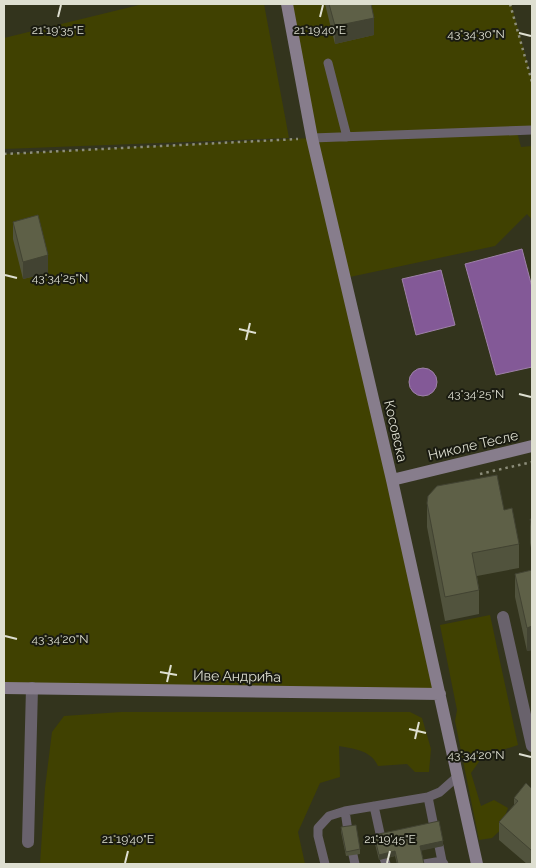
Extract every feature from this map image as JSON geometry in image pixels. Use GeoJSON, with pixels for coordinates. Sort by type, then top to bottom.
{"type":"FeatureCollection","features":[{"type":"Feature","properties":{"kind":"street","name":"Косовска"},"geometry":{"type":"LineString","coordinates":[[287,4],[312,138],[392,480],[477,864]]}},
{"type":"Feature","properties":{"kind":"street","name":"Николе Тесле"},"geometry":{"type":"LineString","coordinates":[[392,480],[532,446]]}},
{"type":"Feature","properties":{"kind":"street"},"geometry":{"type":"LineString","coordinates":[[503,617],[532,746]]}},
{"type":"Feature","properties":{"kind":"street","name":"Иве Андрића"},"geometry":{"type":"LineString","coordinates":[[4,688],[440,694]]}},
{"type":"Feature","properties":{"kind":"street"},"geometry":{"type":"LineString","coordinates":[[28,842],[32,688]]}},
{"type":"Feature","properties":{"kind":"lane"},"geometry":{"type":"LineString","coordinates":[[328,63],[347,137]]}},
{"type":"Feature","properties":{"kind":"lane"},"geometry":{"type":"LineString","coordinates":[[312,138],[532,130]]}},
{"type":"Feature","properties":{"kind":"lane"},"geometry":{"type":"LineString","coordinates":[[325,864],[319,842],[318,828],[329,816],[344,811],[428,797],[440,792],[458,776]]}},
{"type":"Feature","properties":{"kind":"lane"},"geometry":{"type":"LineString","coordinates":[[428,797],[434,827]]}},
{"type":"Feature","properties":{"kind":"lane"},"geometry":{"type":"LineString","coordinates":[[374,806],[381,838]]}},
{"type":"Feature","properties":{"kind":"lane"},"geometry":{"type":"LineString","coordinates":[[344,811],[348,830]]}},
{"type":"Feature","properties":{"kind":"lane"},"geometry":{"type":"LineString","coordinates":[[424,864],[443,863],[438,846]]}},
{"type":"Feature","properties":{"kind":"path"},"geometry":{"type":"LineString","coordinates":[[510,4],[532,82]]}},
{"type":"Feature","properties":{"kind":"path"},"geometry":{"type":"LineString","coordinates":[[4,154],[312,138]]}},
{"type":"Feature","properties":{"kind":"shaded area"},"geometry":{"type":"Polygon","coordinates":[[[143,4],[264,4],[289,138],[4,149],[4,38],[143,4]]]}},
{"type":"Feature","properties":{"kind":"shaded area"},"geometry":{"type":"Polygon","coordinates":[[[287,4],[511,4],[532,80],[532,130],[517,132],[521,147],[532,146],[532,220],[527,214],[495,246],[345,278],[440,694],[4,688],[4,154],[311,138],[287,4]]]}},
{"type":"Feature","properties":{"kind":"shaded area"},"geometry":{"type":"Polygon","coordinates":[[[522,249],[532,287],[532,367],[496,375],[465,264],[522,249]]]}},
{"type":"Feature","properties":{"kind":"shaded area"},"geometry":{"type":"Polygon","coordinates":[[[441,270],[455,325],[416,335],[402,279],[441,270]]]}},
{"type":"Feature","properties":{"kind":"shaded area"},"geometry":{"type":"Polygon","coordinates":[[[423,368],[433,372],[437,382],[433,392],[423,396],[413,392],[409,382],[413,372],[423,368]]]}},
{"type":"Feature","properties":{"kind":"shaded area"},"geometry":{"type":"Polygon","coordinates":[[[490,615],[518,745],[483,756],[471,773],[481,806],[494,800],[508,808],[505,816],[512,819],[492,838],[479,840],[455,721],[457,710],[440,625],[490,615]]]}},
{"type":"Feature","properties":{"kind":"shaded area"},"geometry":{"type":"Polygon","coordinates":[[[121,712],[410,712],[422,718],[431,749],[429,772],[415,772],[407,764],[378,766],[367,753],[339,746],[340,777],[320,783],[298,832],[305,864],[40,864],[45,788],[52,732],[64,716],[121,712]]]}},
{"type":"Feature","properties":{"kind":"building"},"geometry":{"type":"Polygon","coordinates":[[[329,4],[371,4],[374,18],[335,26],[329,4]]]}},
{"type":"Feature","properties":{"kind":"building"},"geometry":{"type":"Polygon","coordinates":[[[38,215],[48,255],[23,262],[13,222],[38,215]]]}},
{"type":"Feature","properties":{"kind":"building"},"geometry":{"type":"Polygon","coordinates":[[[497,475],[504,510],[512,508],[519,544],[472,553],[479,590],[445,597],[427,503],[428,496],[437,486],[497,475]]]}},
{"type":"Feature","properties":{"kind":"building"},"geometry":{"type":"Polygon","coordinates":[[[532,570],[532,626],[527,628],[515,574],[532,570]]]}},
{"type":"Feature","properties":{"kind":"building"},"geometry":{"type":"Polygon","coordinates":[[[526,783],[532,787],[531,850],[499,822],[518,801],[514,798],[526,783]]]}},
{"type":"Feature","properties":{"kind":"building"},"geometry":{"type":"Polygon","coordinates":[[[439,821],[443,841],[420,846],[424,864],[398,864],[395,851],[379,855],[374,835],[439,821]]]}},
{"type":"Feature","properties":{"kind":"building"},"geometry":{"type":"Polygon","coordinates":[[[356,825],[360,849],[346,852],[341,827],[356,825]]]}}]}
